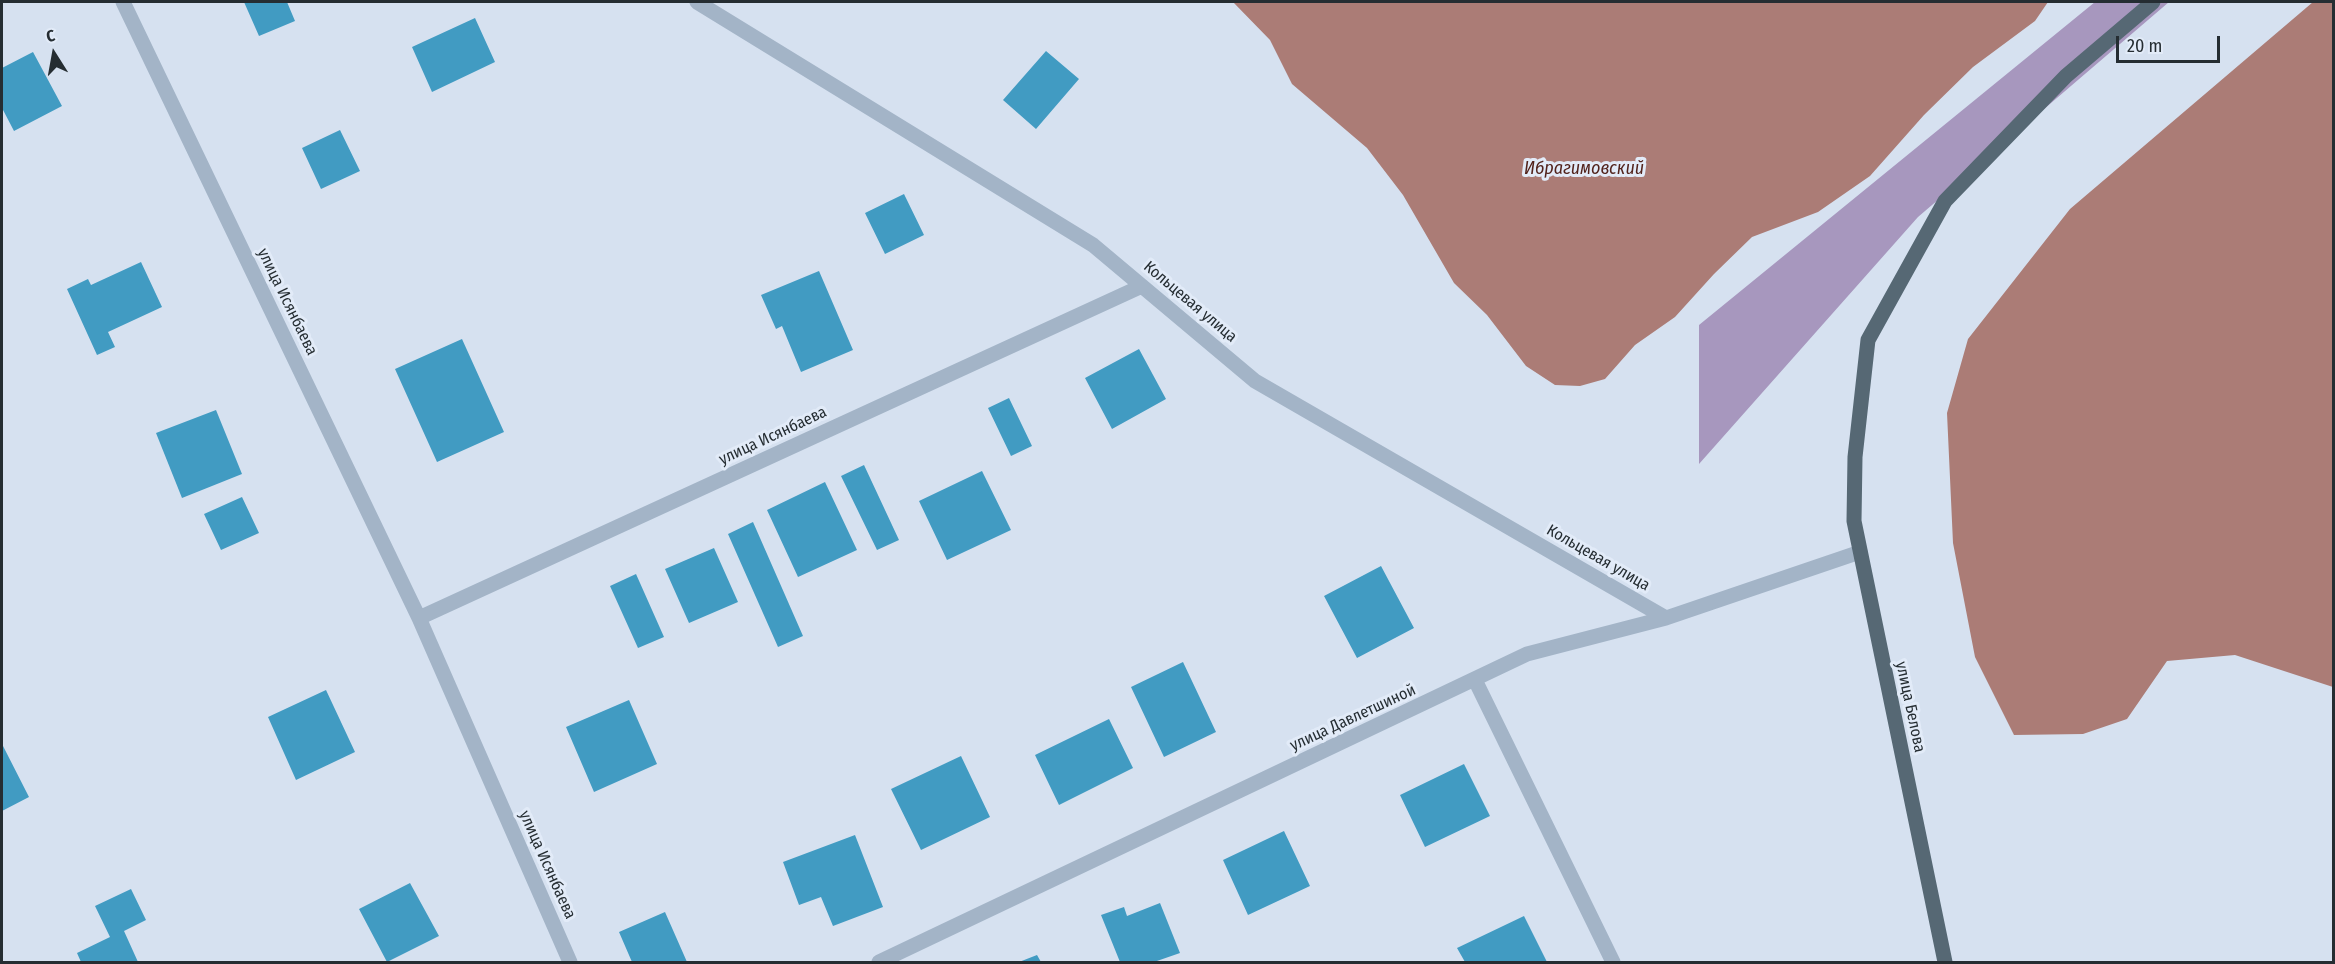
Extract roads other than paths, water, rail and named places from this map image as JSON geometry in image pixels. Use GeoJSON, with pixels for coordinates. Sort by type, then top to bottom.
{"type":"FeatureCollection","features":[{"type":"Feature","properties":{"kind":"main road","name":"улица Белова"},"geometry":{"type":"LineString","coordinates":[[1945,963],[1854,521],[1855,457],[1868,340],[1945,201],[2066,76],[2153,2]]}},
{"type":"Feature","properties":{"kind":"street","name":"улица Исянбаева"},"geometry":{"type":"LineString","coordinates":[[123,2],[419,618],[570,963]]}},
{"type":"Feature","properties":{"kind":"street","name":"Кольцевая улица"},"geometry":{"type":"LineString","coordinates":[[697,2],[1093,245],[1255,381],[1666,618]]}},
{"type":"Feature","properties":{"kind":"street","name":"улица Исянбаева"},"geometry":{"type":"LineString","coordinates":[[419,618],[1142,286]]}},
{"type":"Feature","properties":{"kind":"street","name":"улица Давлетшиной"},"geometry":{"type":"LineString","coordinates":[[879,963],[1527,654],[1666,618],[1860,552]]}},
{"type":"Feature","properties":{"kind":"street"},"geometry":{"type":"LineString","coordinates":[[1475,680],[1612,963]]}},
{"type":"Feature","properties":{"kind":"water","name":"Ибрагимовский"},"geometry":{"type":"Polygon","coordinates":[[[1233,2],[2048,2],[2035,21],[1973,67],[1924,115],[1870,176],[1818,212],[1752,237],[1675,317],[1635,345],[1605,379],[1580,386],[1555,385],[1526,366],[1487,315],[1454,283],[1403,195],[1367,148],[1292,84],[1270,40],[1233,2]]]}},
{"type":"Feature","properties":{"kind":"water"},"geometry":{"type":"Polygon","coordinates":[[[2313,2],[2334,2],[2333,687],[2235,655],[2167,661],[2127,719],[2083,734],[2014,735],[1975,657],[1953,543],[1947,413],[1968,339],[2070,209],[2313,2]]]}}]}
